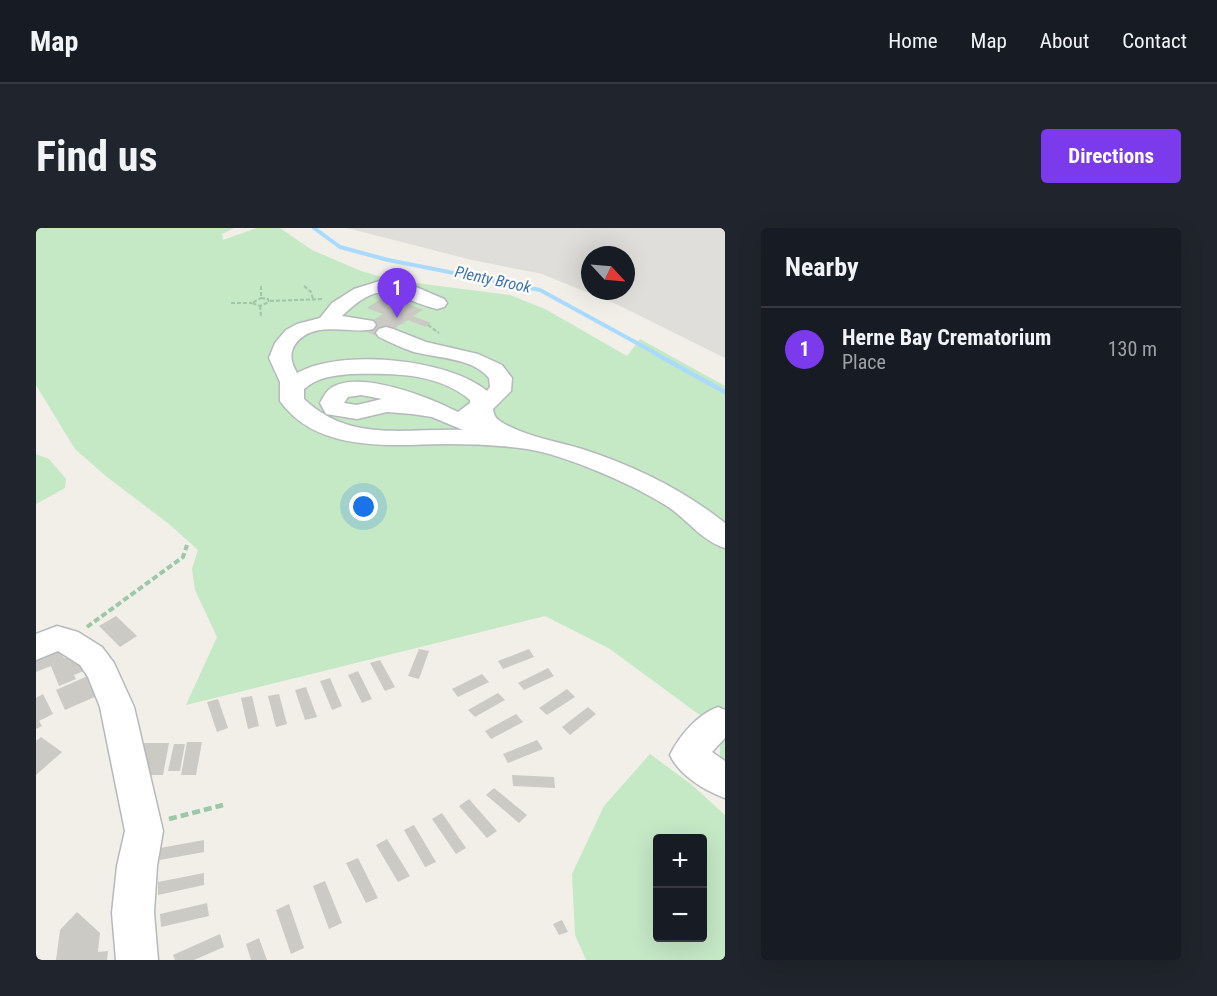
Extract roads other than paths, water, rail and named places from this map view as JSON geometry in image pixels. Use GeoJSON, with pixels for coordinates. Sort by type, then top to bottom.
{"type":"FeatureCollection","features":[{"type":"Feature","properties":{"kind":"lane"},"geometry":{"type":"LineString","coordinates":[[329,322],[339,307],[365,291],[380,285],[392,285],[437,303]]}},
{"type":"Feature","properties":{"kind":"lane"},"geometry":{"type":"LineString","coordinates":[[302,381],[281,364],[282,350],[291,338],[310,327],[329,322],[352,321],[413,344],[454,354],[491,367],[502,379],[501,388],[496,395],[482,404],[447,416],[416,438]]}},
{"type":"Feature","properties":{"kind":"lane"},"geometry":{"type":"LineString","coordinates":[[530,442],[477,438],[374,438],[328,428],[299,409],[292,401],[302,381],[359,366],[412,370],[442,377],[471,388],[481,398],[486,422],[498,429],[530,442],[572,453],[621,471],[671,496],[725,538]]}},
{"type":"Feature","properties":{"kind":"lane"},"geometry":{"type":"LineString","coordinates":[[447,416],[482,429],[498,429]]}},
{"type":"Feature","properties":{"kind":"lane"},"geometry":{"type":"LineString","coordinates":[[51,645],[91,656],[102,672],[117,707],[144,831],[137,866],[133,913],[137,960]]}},
{"type":"Feature","properties":{"kind":"lane"},"geometry":{"type":"LineString","coordinates":[[718,722],[688,755],[725,782]]}},
{"type":"Feature","properties":{"kind":"waterway","name":"Plenty Brook"},"geometry":{"type":"LineString","coordinates":[[314,228],[340,247],[388,260],[540,290],[657,354]]}},
{"type":"Feature","properties":{"kind":"waterway","name":"Plenty Brook"},"geometry":{"type":"LineString","coordinates":[[654,353],[725,392]]}},
{"type":"Feature","properties":{"kind":"place","name":"Herne Bay Crematorium"},"geometry":{"type":"Point","coordinates":[397,318]}}]}
